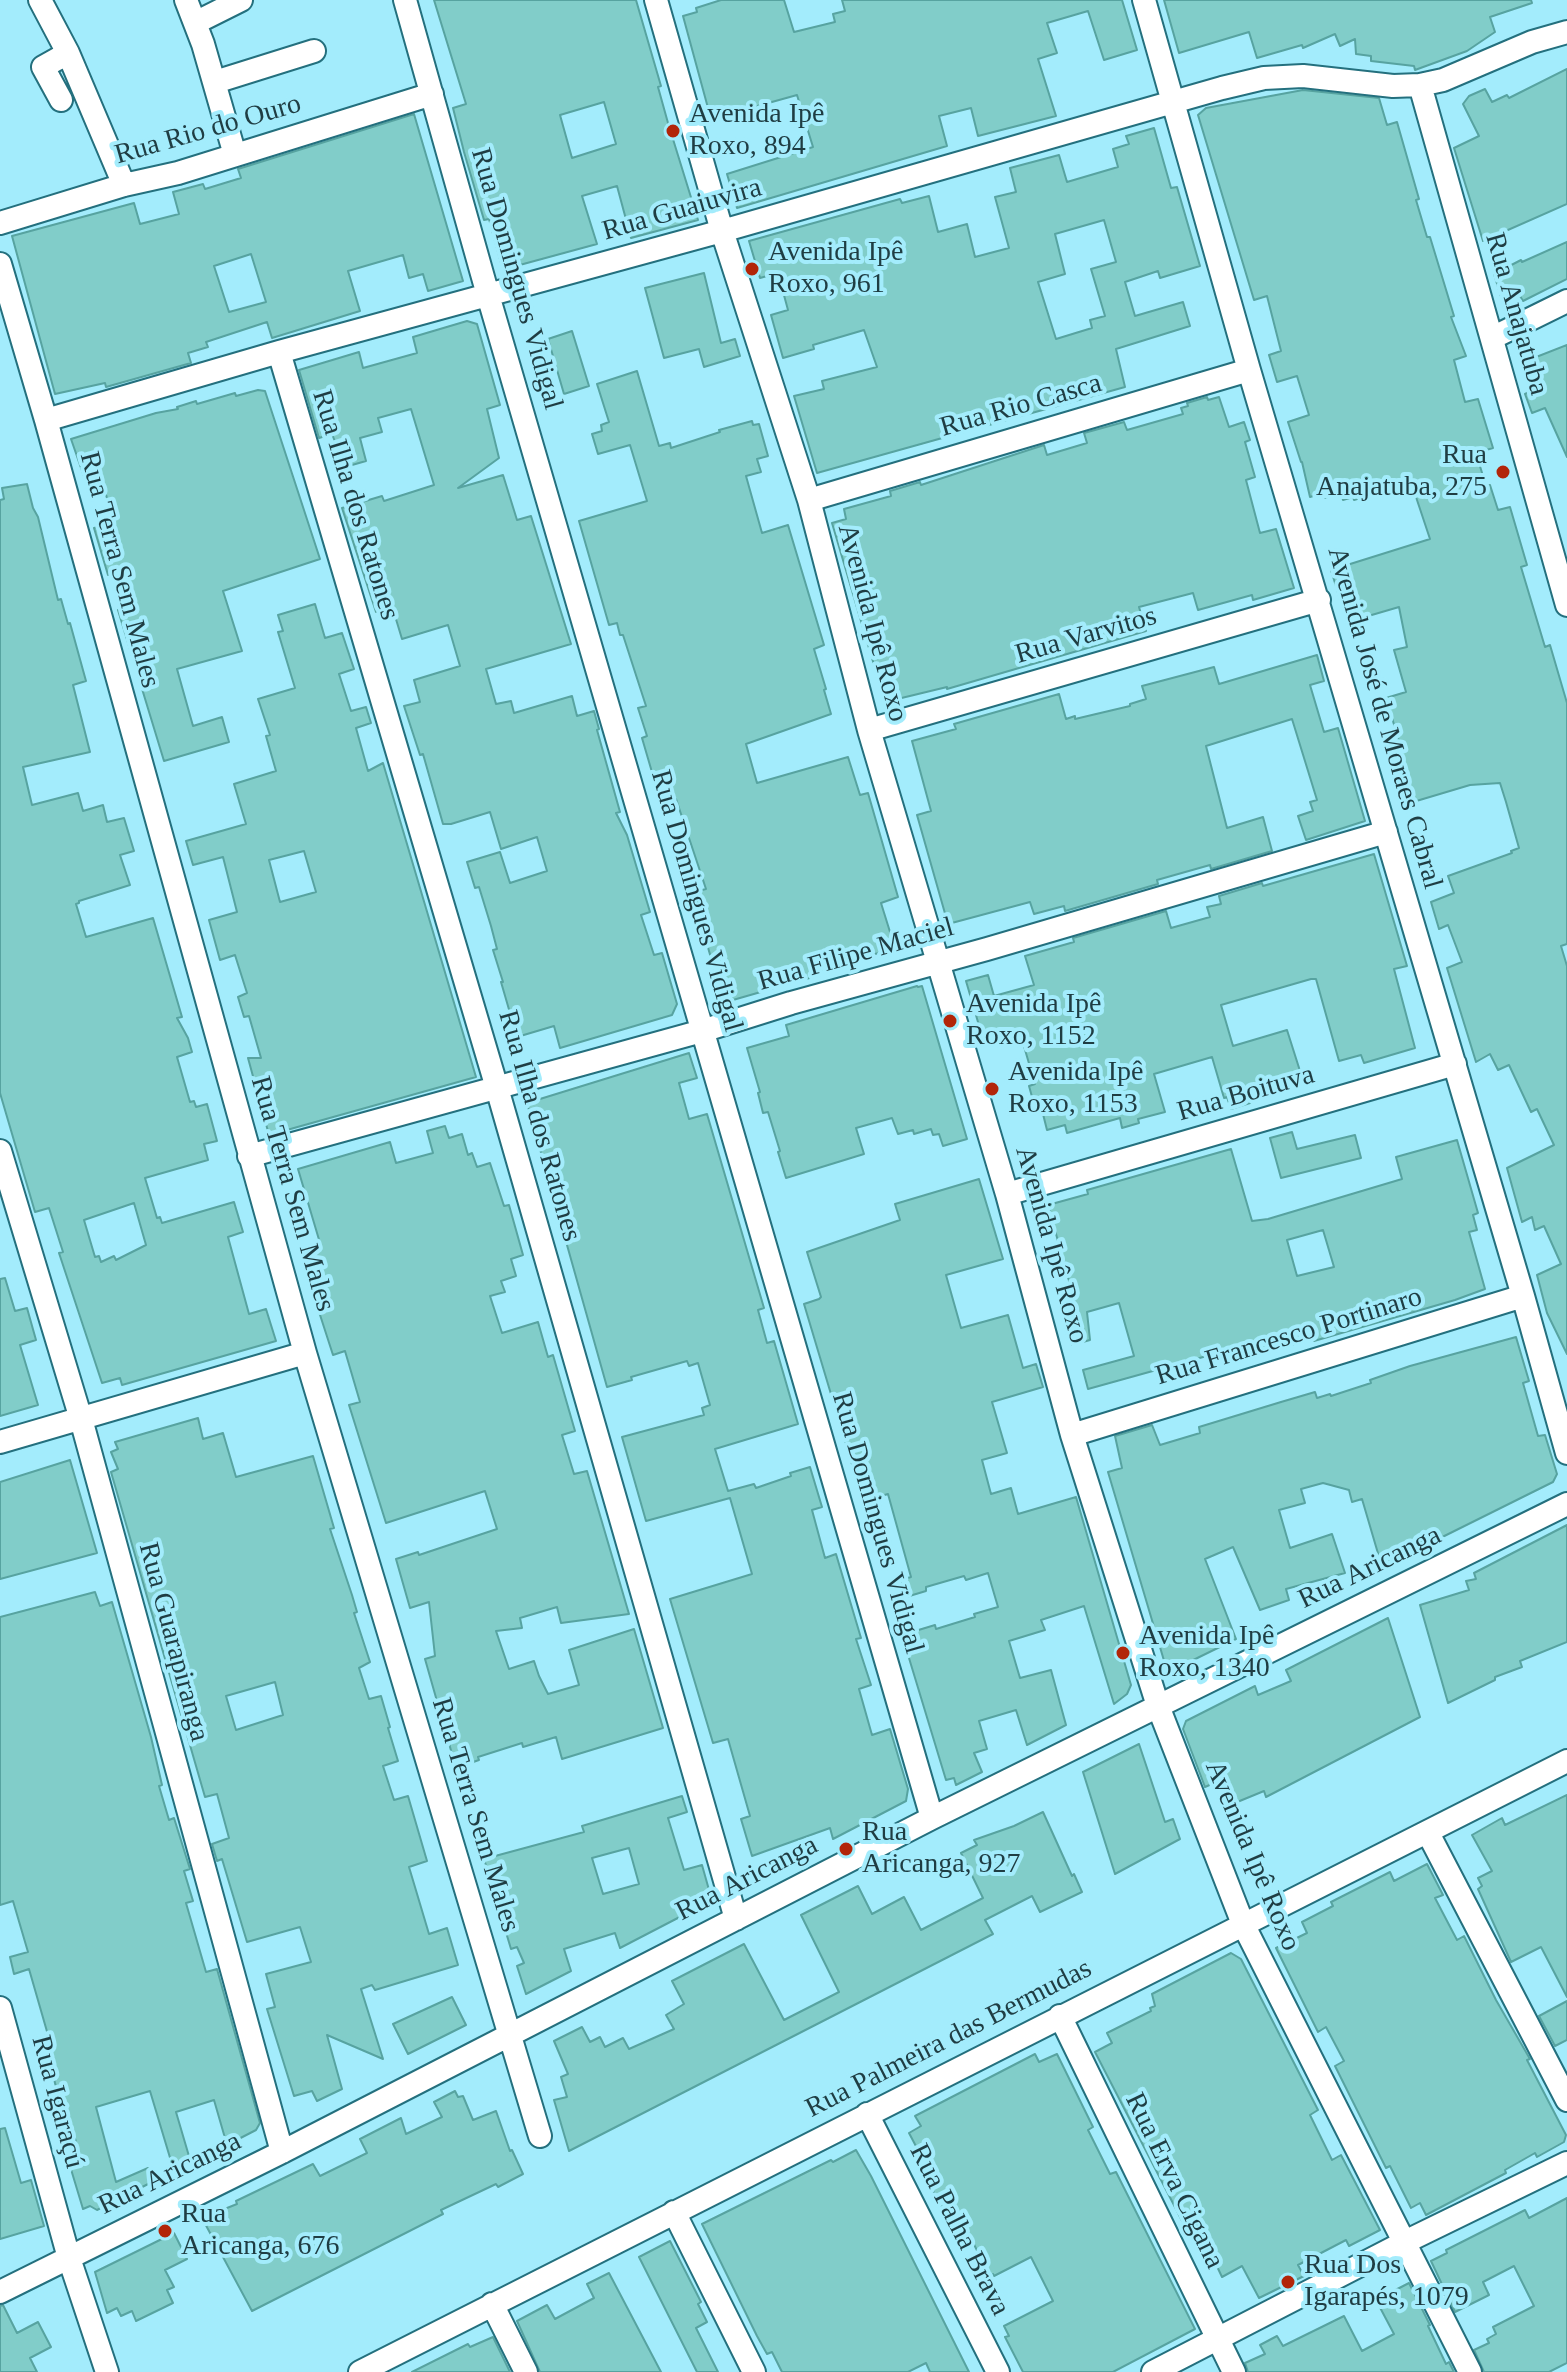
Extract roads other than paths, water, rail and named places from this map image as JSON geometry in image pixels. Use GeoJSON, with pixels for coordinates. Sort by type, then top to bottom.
{"type":"FeatureCollection","features":[{"type":"Feature","properties":{"kind":"street"},"geometry":{"type":"LineString","coordinates":[[40,0],[68,53],[124,185]]}},
{"type":"Feature","properties":{"kind":"street"},"geometry":{"type":"LineString","coordinates":[[186,0],[215,82],[235,155]]}},
{"type":"Feature","properties":{"kind":"street"},"geometry":{"type":"LineString","coordinates":[[195,23],[241,0]]}},
{"type":"Feature","properties":{"kind":"street","name":"Rua Domingues Vidigal"},"geometry":{"type":"LineString","coordinates":[[405,0],[488,295],[932,1818]]}},
{"type":"Feature","properties":{"kind":"street","name":"Avenida Ipê Roxo"},"geometry":{"type":"LineString","coordinates":[[656,0],[722,231],[809,500],[869,730],[1007,1194],[1072,1435],[1158,1706],[1243,1924],[1470,2372]]}},
{"type":"Feature","properties":{"kind":"street","name":"Avenida José de Moraes Cabral"},"geometry":{"type":"LineString","coordinates":[[1144,0],[1249,370],[1567,1453]]}},
{"type":"Feature","properties":{"kind":"street","name":"Rua Guaiuvira"},"geometry":{"type":"LineString","coordinates":[[46,420],[1173,101],[1264,78],[1303,76],[1393,86],[1420,85],[1443,80],[1532,42],[1567,32]]}},
{"type":"Feature","properties":{"kind":"street"},"geometry":{"type":"LineString","coordinates":[[215,82],[314,51]]}},
{"type":"Feature","properties":{"kind":"street"},"geometry":{"type":"LineString","coordinates":[[61,100],[43,67],[68,53]]}},
{"type":"Feature","properties":{"kind":"street","name":"Rua Anajatuba"},"geometry":{"type":"LineString","coordinates":[[1420,85],[1492,338],[1559,544],[1567,605]]}},
{"type":"Feature","properties":{"kind":"street","name":"Rua Rio do Ouro"},"geometry":{"type":"LineString","coordinates":[[0,223],[124,185],[178,173],[432,94]]}},
{"type":"Feature","properties":{"kind":"street","name":"Rua Terra Sem Males"},"geometry":{"type":"LineString","coordinates":[[0,264],[305,1353],[540,2136]]}},
{"type":"Feature","properties":{"kind":"street"},"geometry":{"type":"LineString","coordinates":[[1492,338],[1567,301]]}},
{"type":"Feature","properties":{"kind":"street","name":"Rua Ilha dos Ratones"},"geometry":{"type":"LineString","coordinates":[[279,352],[497,1088],[736,1919]]}},
{"type":"Feature","properties":{"kind":"street","name":"Rua Rio Casca"},"geometry":{"type":"LineString","coordinates":[[809,500],[1249,370]]}},
{"type":"Feature","properties":{"kind":"street","name":"Rua Varvitos"},"geometry":{"type":"LineString","coordinates":[[869,730],[1319,600]]}},
{"type":"Feature","properties":{"kind":"street","name":"Rua Filipe Maciel"},"geometry":{"type":"LineString","coordinates":[[249,1156],[702,1031],[1386,832]]}},
{"type":"Feature","properties":{"kind":"street","name":"Rua Boituva"},"geometry":{"type":"LineString","coordinates":[[1007,1194],[1455,1064]]}},
{"type":"Feature","properties":{"kind":"street","name":"Rua Guarapiranga"},"geometry":{"type":"LineString","coordinates":[[0,1151],[81,1419],[282,2152]]}},
{"type":"Feature","properties":{"kind":"street","name":"Rua Francesco Portinaro"},"geometry":{"type":"LineString","coordinates":[[1072,1435],[1523,1296]]}},
{"type":"Feature","properties":{"kind":"street"},"geometry":{"type":"LineString","coordinates":[[0,1442],[305,1353]]}},
{"type":"Feature","properties":{"kind":"street","name":"Rua Aricanga"},"geometry":{"type":"LineString","coordinates":[[0,2292],[282,2152],[932,1818],[1567,1504]]}},
{"type":"Feature","properties":{"kind":"street","name":"Rua Palmeira das Bermudas"},"geometry":{"type":"LineString","coordinates":[[360,2372],[1567,1761]]}},
{"type":"Feature","properties":{"kind":"street"},"geometry":{"type":"LineString","coordinates":[[1428,1833],[1567,2100]]}},
{"type":"Feature","properties":{"kind":"street","name":"Rua Igaraçú"},"geometry":{"type":"LineString","coordinates":[[0,2008],[69,2258],[107,2372]]}},
{"type":"Feature","properties":{"kind":"street","name":"Rua Erva Cigana"},"geometry":{"type":"LineString","coordinates":[[1060,2016],[1234,2372]]}},
{"type":"Feature","properties":{"kind":"street","name":"Rua Palha Brava"},"geometry":{"type":"LineString","coordinates":[[867,2114],[998,2372]]}},
{"type":"Feature","properties":{"kind":"street"},"geometry":{"type":"LineString","coordinates":[[1153,2372],[1405,2242],[1567,2163]]}},
{"type":"Feature","properties":{"kind":"street"},"geometry":{"type":"LineString","coordinates":[[674,2212],[754,2372]]}},
{"type":"Feature","properties":{"kind":"street"},"geometry":{"type":"LineString","coordinates":[[492,2304],[526,2372]]}},
{"type":"Feature","properties":{"kind":"place","name":"Avenida Ipê Roxo, 894"},"geometry":{"type":"Point","coordinates":[673,131]}},
{"type":"Feature","properties":{"kind":"place","name":"Avenida Ipê Roxo, 961"},"geometry":{"type":"Point","coordinates":[752,269]}},
{"type":"Feature","properties":{"kind":"place","name":"Rua Anajatuba, 275"},"geometry":{"type":"Point","coordinates":[1503,472]}},
{"type":"Feature","properties":{"kind":"place","name":"Avenida Ipê Roxo, 1152"},"geometry":{"type":"Point","coordinates":[950,1021]}},
{"type":"Feature","properties":{"kind":"place","name":"Avenida Ipê Roxo, 1153"},"geometry":{"type":"Point","coordinates":[992,1089]}},
{"type":"Feature","properties":{"kind":"place","name":"Avenida Ipê Roxo, 1340"},"geometry":{"type":"Point","coordinates":[1123,1653]}},
{"type":"Feature","properties":{"kind":"place","name":"Rua Aricanga, 927"},"geometry":{"type":"Point","coordinates":[846,1849]}},
{"type":"Feature","properties":{"kind":"place","name":"Rua Aricanga, 676"},"geometry":{"type":"Point","coordinates":[165,2231]}},
{"type":"Feature","properties":{"kind":"place","name":"Rua Dos Igarapés, 1079"},"geometry":{"type":"Point","coordinates":[1288,2282]}}]}
